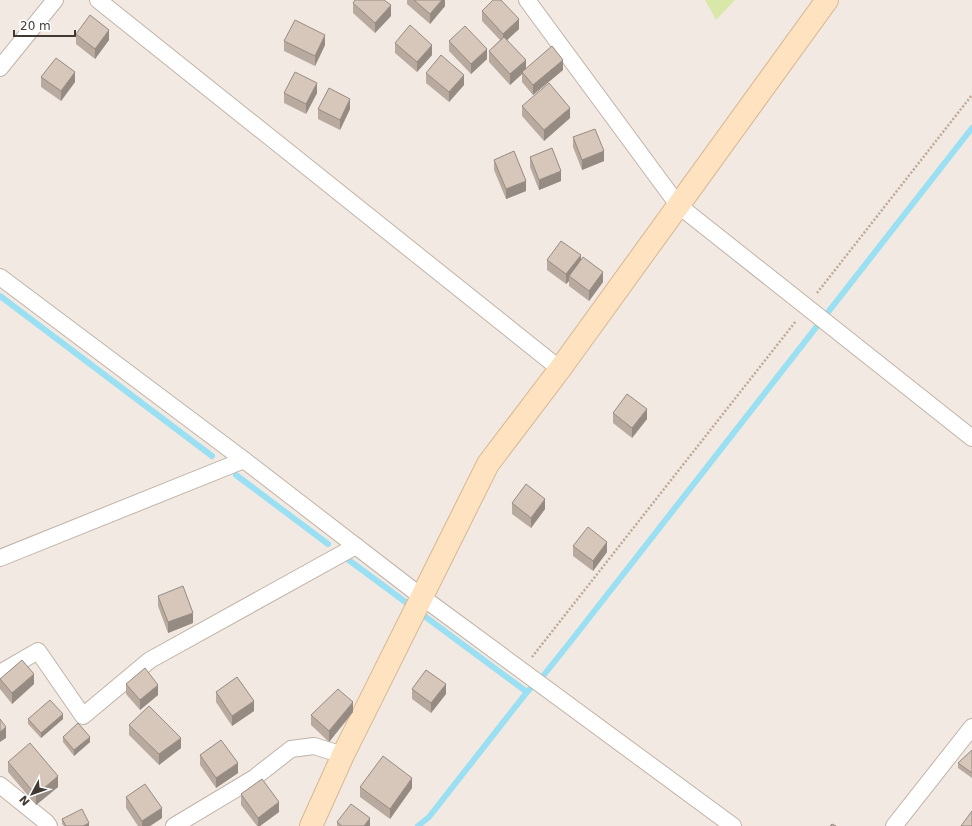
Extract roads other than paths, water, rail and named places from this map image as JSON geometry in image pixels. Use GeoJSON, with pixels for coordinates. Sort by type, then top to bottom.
{"type":"FeatureCollection","features":[{"type":"Feature","properties":{"kind":"street"},"geometry":{"type":"LineString","coordinates":[[0,68],[55,0]]}},
{"type":"Feature","properties":{"kind":"street"},"geometry":{"type":"LineString","coordinates":[[98,0],[560,369]]}},
{"type":"Feature","properties":{"kind":"street"},"geometry":{"type":"LineString","coordinates":[[527,0],[678,205],[972,438]]}},
{"type":"Feature","properties":{"kind":"street"},"geometry":{"type":"LineString","coordinates":[[311,826],[343,755],[488,464],[560,369],[827,0]]}},
{"type":"Feature","properties":{"kind":"street"},"geometry":{"type":"LineString","coordinates":[[0,278],[244,460],[422,598],[733,826]]}},
{"type":"Feature","properties":{"kind":"street"},"geometry":{"type":"LineString","coordinates":[[0,558],[244,460]]}},
{"type":"Feature","properties":{"kind":"street"},"geometry":{"type":"LineString","coordinates":[[0,673],[38,651],[83,716],[150,660],[356,546]]}},
{"type":"Feature","properties":{"kind":"street"},"geometry":{"type":"LineString","coordinates":[[894,826],[972,727]]}},
{"type":"Feature","properties":{"kind":"street"},"geometry":{"type":"LineString","coordinates":[[174,826],[254,778],[291,749],[314,746],[343,755]]}},
{"type":"Feature","properties":{"kind":"street"},"geometry":{"type":"LineString","coordinates":[[0,785],[49,826]]}},
{"type":"Feature","properties":{"kind":"waterway"},"geometry":{"type":"LineString","coordinates":[[418,826],[429,817],[527,692],[543,676],[571,641],[972,128]]}},
{"type":"Feature","properties":{"kind":"waterway"},"geometry":{"type":"LineString","coordinates":[[0,296],[212,456]]}},
{"type":"Feature","properties":{"kind":"waterway"},"geometry":{"type":"LineString","coordinates":[[236,475],[328,544]]}},
{"type":"Feature","properties":{"kind":"waterway"},"geometry":{"type":"LineString","coordinates":[[346,558],[527,692]]}}]}
